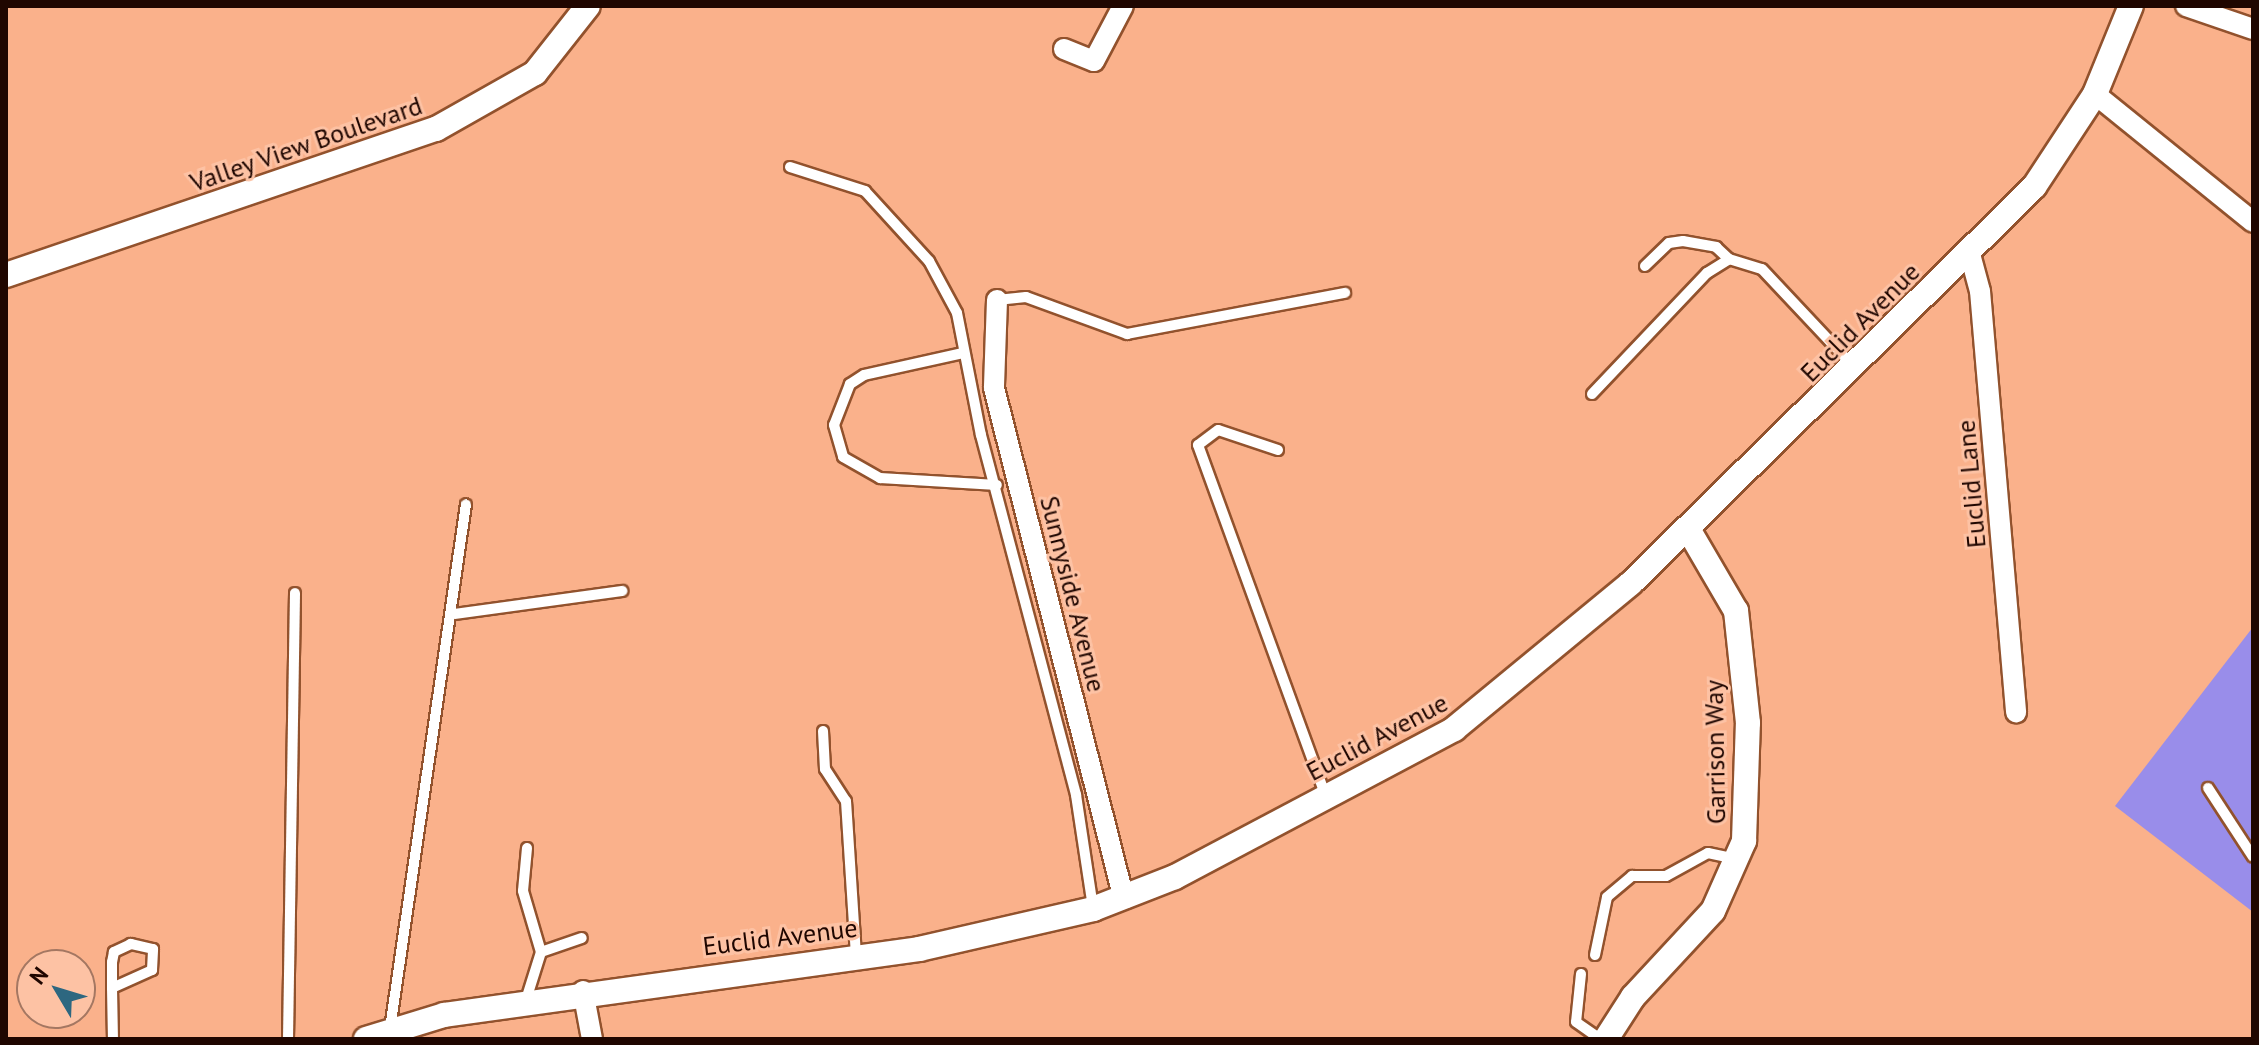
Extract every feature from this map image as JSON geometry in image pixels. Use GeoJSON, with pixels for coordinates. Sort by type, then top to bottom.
{"type":"FeatureCollection","features":[{"type":"Feature","properties":{"kind":"street","name":"Valley View Boulevard"},"geometry":{"type":"LineString","coordinates":[[6,275],[436,129],[535,73],[588,6]]}},
{"type":"Feature","properties":{"kind":"street"},"geometry":{"type":"LineString","coordinates":[[1064,49],[1094,61],[1123,6]]}},
{"type":"Feature","properties":{"kind":"street","name":"Euclid Avenue"},"geometry":{"type":"LineString","coordinates":[[366,1039],[390,1031],[583,991],[986,937],[1093,909],[1124,899],[1326,796],[1499,698],[1688,529],[1855,368],[2034,187],[2095,94],[2131,6]]}},
{"type":"Feature","properties":{"kind":"street"},"geometry":{"type":"LineString","coordinates":[[2186,6],[2253,29]]}},
{"type":"Feature","properties":{"kind":"street"},"geometry":{"type":"LineString","coordinates":[[2095,94],[2253,222]]}},
{"type":"Feature","properties":{"kind":"street","name":"Euclid Lane"},"geometry":{"type":"LineString","coordinates":[[1970,254],[1980,291],[2016,712]]}},
{"type":"Feature","properties":{"kind":"street","name":"Sunnyside Avenue"},"geometry":{"type":"LineString","coordinates":[[997,300],[994,388],[1124,899]]}},
{"type":"Feature","properties":{"kind":"street","name":"Garrison Way"},"geometry":{"type":"LineString","coordinates":[[1603,1039],[1633,997],[1713,911],[1737,860],[1748,723],[1736,611],[1688,529]]}},
{"type":"Feature","properties":{"kind":"street"},"geometry":{"type":"LineString","coordinates":[[583,991],[592,1039]]}},
{"type":"Feature","properties":{"kind":"lane"},"geometry":{"type":"LineString","coordinates":[[790,167],[865,191],[891,216],[944,283],[1076,795],[1093,909]]}},
{"type":"Feature","properties":{"kind":"lane"},"geometry":{"type":"LineString","coordinates":[[1645,266],[1669,243],[1683,241],[1716,247],[1729,259],[1762,269],[1855,368]]}},
{"type":"Feature","properties":{"kind":"lane"},"geometry":{"type":"LineString","coordinates":[[1592,394],[1707,273],[1729,259]]}},
{"type":"Feature","properties":{"kind":"lane"},"geometry":{"type":"LineString","coordinates":[[997,300],[1026,297],[1127,334],[1345,293]]}},
{"type":"Feature","properties":{"kind":"lane"},"geometry":{"type":"LineString","coordinates":[[963,353],[864,375],[850,384],[834,425],[843,457],[880,478],[997,485]]}},
{"type":"Feature","properties":{"kind":"lane"},"geometry":{"type":"LineString","coordinates":[[1278,450],[1218,430],[1198,445],[1326,796]]}},
{"type":"Feature","properties":{"kind":"lane"},"geometry":{"type":"LineString","coordinates":[[390,1031],[454,614],[466,504]]}},
{"type":"Feature","properties":{"kind":"lane"},"geometry":{"type":"LineString","coordinates":[[454,614],[622,591]]}},
{"type":"Feature","properties":{"kind":"lane"},"geometry":{"type":"LineString","coordinates":[[288,1039],[295,593]]}},
{"type":"Feature","properties":{"kind":"lane"},"geometry":{"type":"LineString","coordinates":[[823,731],[825,769],[846,801],[856,956]]}},
{"type":"Feature","properties":{"kind":"lane"},"geometry":{"type":"LineString","coordinates":[[2208,788],[2253,857]]}},
{"type":"Feature","properties":{"kind":"lane"},"geometry":{"type":"LineString","coordinates":[[524,1005],[541,952],[523,891],[527,848]]}},
{"type":"Feature","properties":{"kind":"lane"},"geometry":{"type":"LineString","coordinates":[[1595,955],[1607,897],[1632,876],[1666,876],[1708,853],[1737,860]]}},
{"type":"Feature","properties":{"kind":"lane"},"geometry":{"type":"LineString","coordinates":[[541,952],[582,938]]}},
{"type":"Feature","properties":{"kind":"lane"},"geometry":{"type":"LineString","coordinates":[[112,988],[152,970],[153,949],[120,946],[112,988],[113,1039]]}},
{"type":"Feature","properties":{"kind":"lane"},"geometry":{"type":"LineString","coordinates":[[1581,974],[1576,1022],[1603,1039]]}},
{"type":"Feature","properties":{"kind":"shaded area"},"geometry":{"type":"Polygon","coordinates":[[[2253,627],[2253,912],[2115,806],[2253,627]]]}}]}
